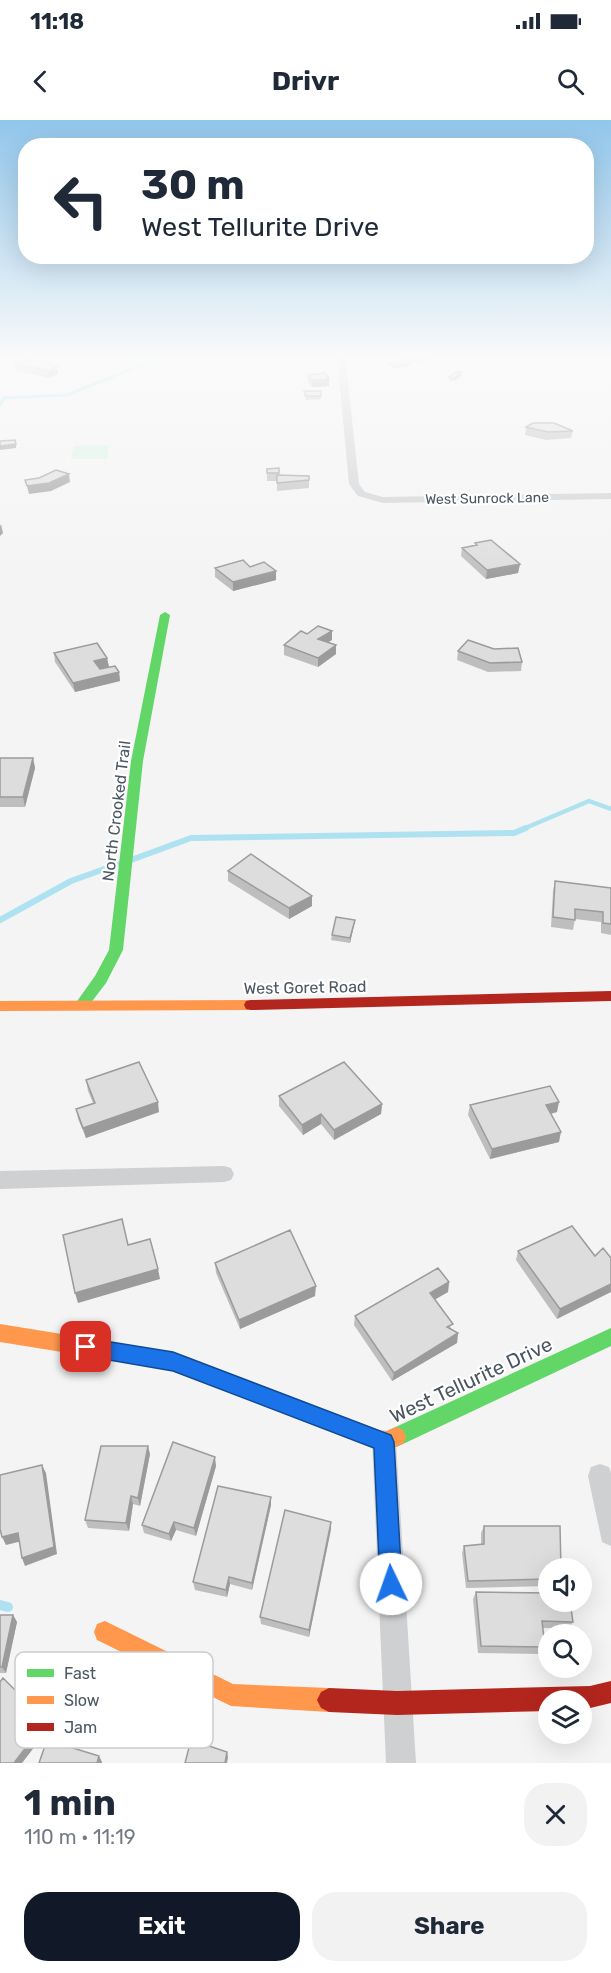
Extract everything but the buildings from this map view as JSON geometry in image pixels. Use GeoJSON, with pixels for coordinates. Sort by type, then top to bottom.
{"type":"FeatureCollection","features":[{"type":"Feature","properties":{"kind":"street","name":"West Sunrock Lane"},"geometry":{"type":"LineString","coordinates":[[349,432],[354,484],[356,490],[364,496],[383,500],[611,496]]}},
{"type":"Feature","properties":{"kind":"street","name":"North Crooked Trail"},"geometry":{"type":"LineString","coordinates":[[82,1004],[101,979],[116,950],[137,761],[165,615]]}},
{"type":"Feature","properties":{"kind":"street","name":"West Goret Road"},"geometry":{"type":"LineString","coordinates":[[0,1006],[303,1005],[611,996]]}},
{"type":"Feature","properties":{"kind":"street"},"geometry":{"type":"LineString","coordinates":[[0,1180],[224,1174]]}},
{"type":"Feature","properties":{"kind":"street","name":"West Tellurite Drive"},"geometry":{"type":"LineString","coordinates":[[0,1333],[173,1361],[384,1442],[611,1337]]}},
{"type":"Feature","properties":{"kind":"street"},"geometry":{"type":"LineString","coordinates":[[384,1442],[400,1763]]}},
{"type":"Feature","properties":{"kind":"street"},"geometry":{"type":"LineString","coordinates":[[600,1476],[611,1533]]}},
{"type":"Feature","properties":{"kind":"street"},"geometry":{"type":"LineString","coordinates":[[105,1632],[145,1652]]}},
{"type":"Feature","properties":{"kind":"street"},"geometry":{"type":"LineString","coordinates":[[213,1686],[231,1695],[397,1703],[590,1698],[611,1692]]}},
{"type":"Feature","properties":{"kind":"green space"},"geometry":{"type":"Polygon","coordinates":[[[109,445],[107,459],[71,459],[74,446],[109,445]]]}},
{"type":"Feature","properties":{"kind":"waterway"},"geometry":{"type":"LineString","coordinates":[[523,829],[589,801],[611,809]]}},
{"type":"Feature","properties":{"kind":"waterway"},"geometry":{"type":"LineString","coordinates":[[131,860],[191,838],[514,833],[526,828]]}},
{"type":"Feature","properties":{"kind":"waterway"},"geometry":{"type":"LineString","coordinates":[[0,920],[71,881],[121,863]]}},
{"type":"Feature","properties":{"kind":"waterway"},"geometry":{"type":"LineString","coordinates":[[0,1605],[8,1607]]}},
{"type":"Feature","properties":{"kind":"traffic: fast"},"geometry":{"type":"LineString","coordinates":[[82,1004],[101,979],[116,950],[137,761],[165,615]]}},
{"type":"Feature","properties":{"kind":"traffic: fast"},"geometry":{"type":"LineString","coordinates":[[396,1437],[611,1337]]}},
{"type":"Feature","properties":{"kind":"traffic: slow"},"geometry":{"type":"LineString","coordinates":[[0,1006],[251,1005]]}},
{"type":"Feature","properties":{"kind":"traffic: slow"},"geometry":{"type":"LineString","coordinates":[[0,1333],[173,1361],[384,1442],[396,1437]]}},
{"type":"Feature","properties":{"kind":"traffic: slow"},"geometry":{"type":"LineString","coordinates":[[105,1632],[145,1652]]}},
{"type":"Feature","properties":{"kind":"traffic: slow"},"geometry":{"type":"LineString","coordinates":[[213,1686],[231,1695],[329,1700]]}},
{"type":"Feature","properties":{"kind":"traffic: jam"},"geometry":{"type":"LineString","coordinates":[[251,1005],[611,996]]}},
{"type":"Feature","properties":{"kind":"traffic: jam"},"geometry":{"type":"LineString","coordinates":[[329,1700],[397,1703],[590,1698],[611,1692]]}},
{"type":"Feature","properties":{"kind":"route"},"geometry":{"type":"LineString","coordinates":[[86,1347],[173,1361],[384,1442],[391,1584]]}}]}
